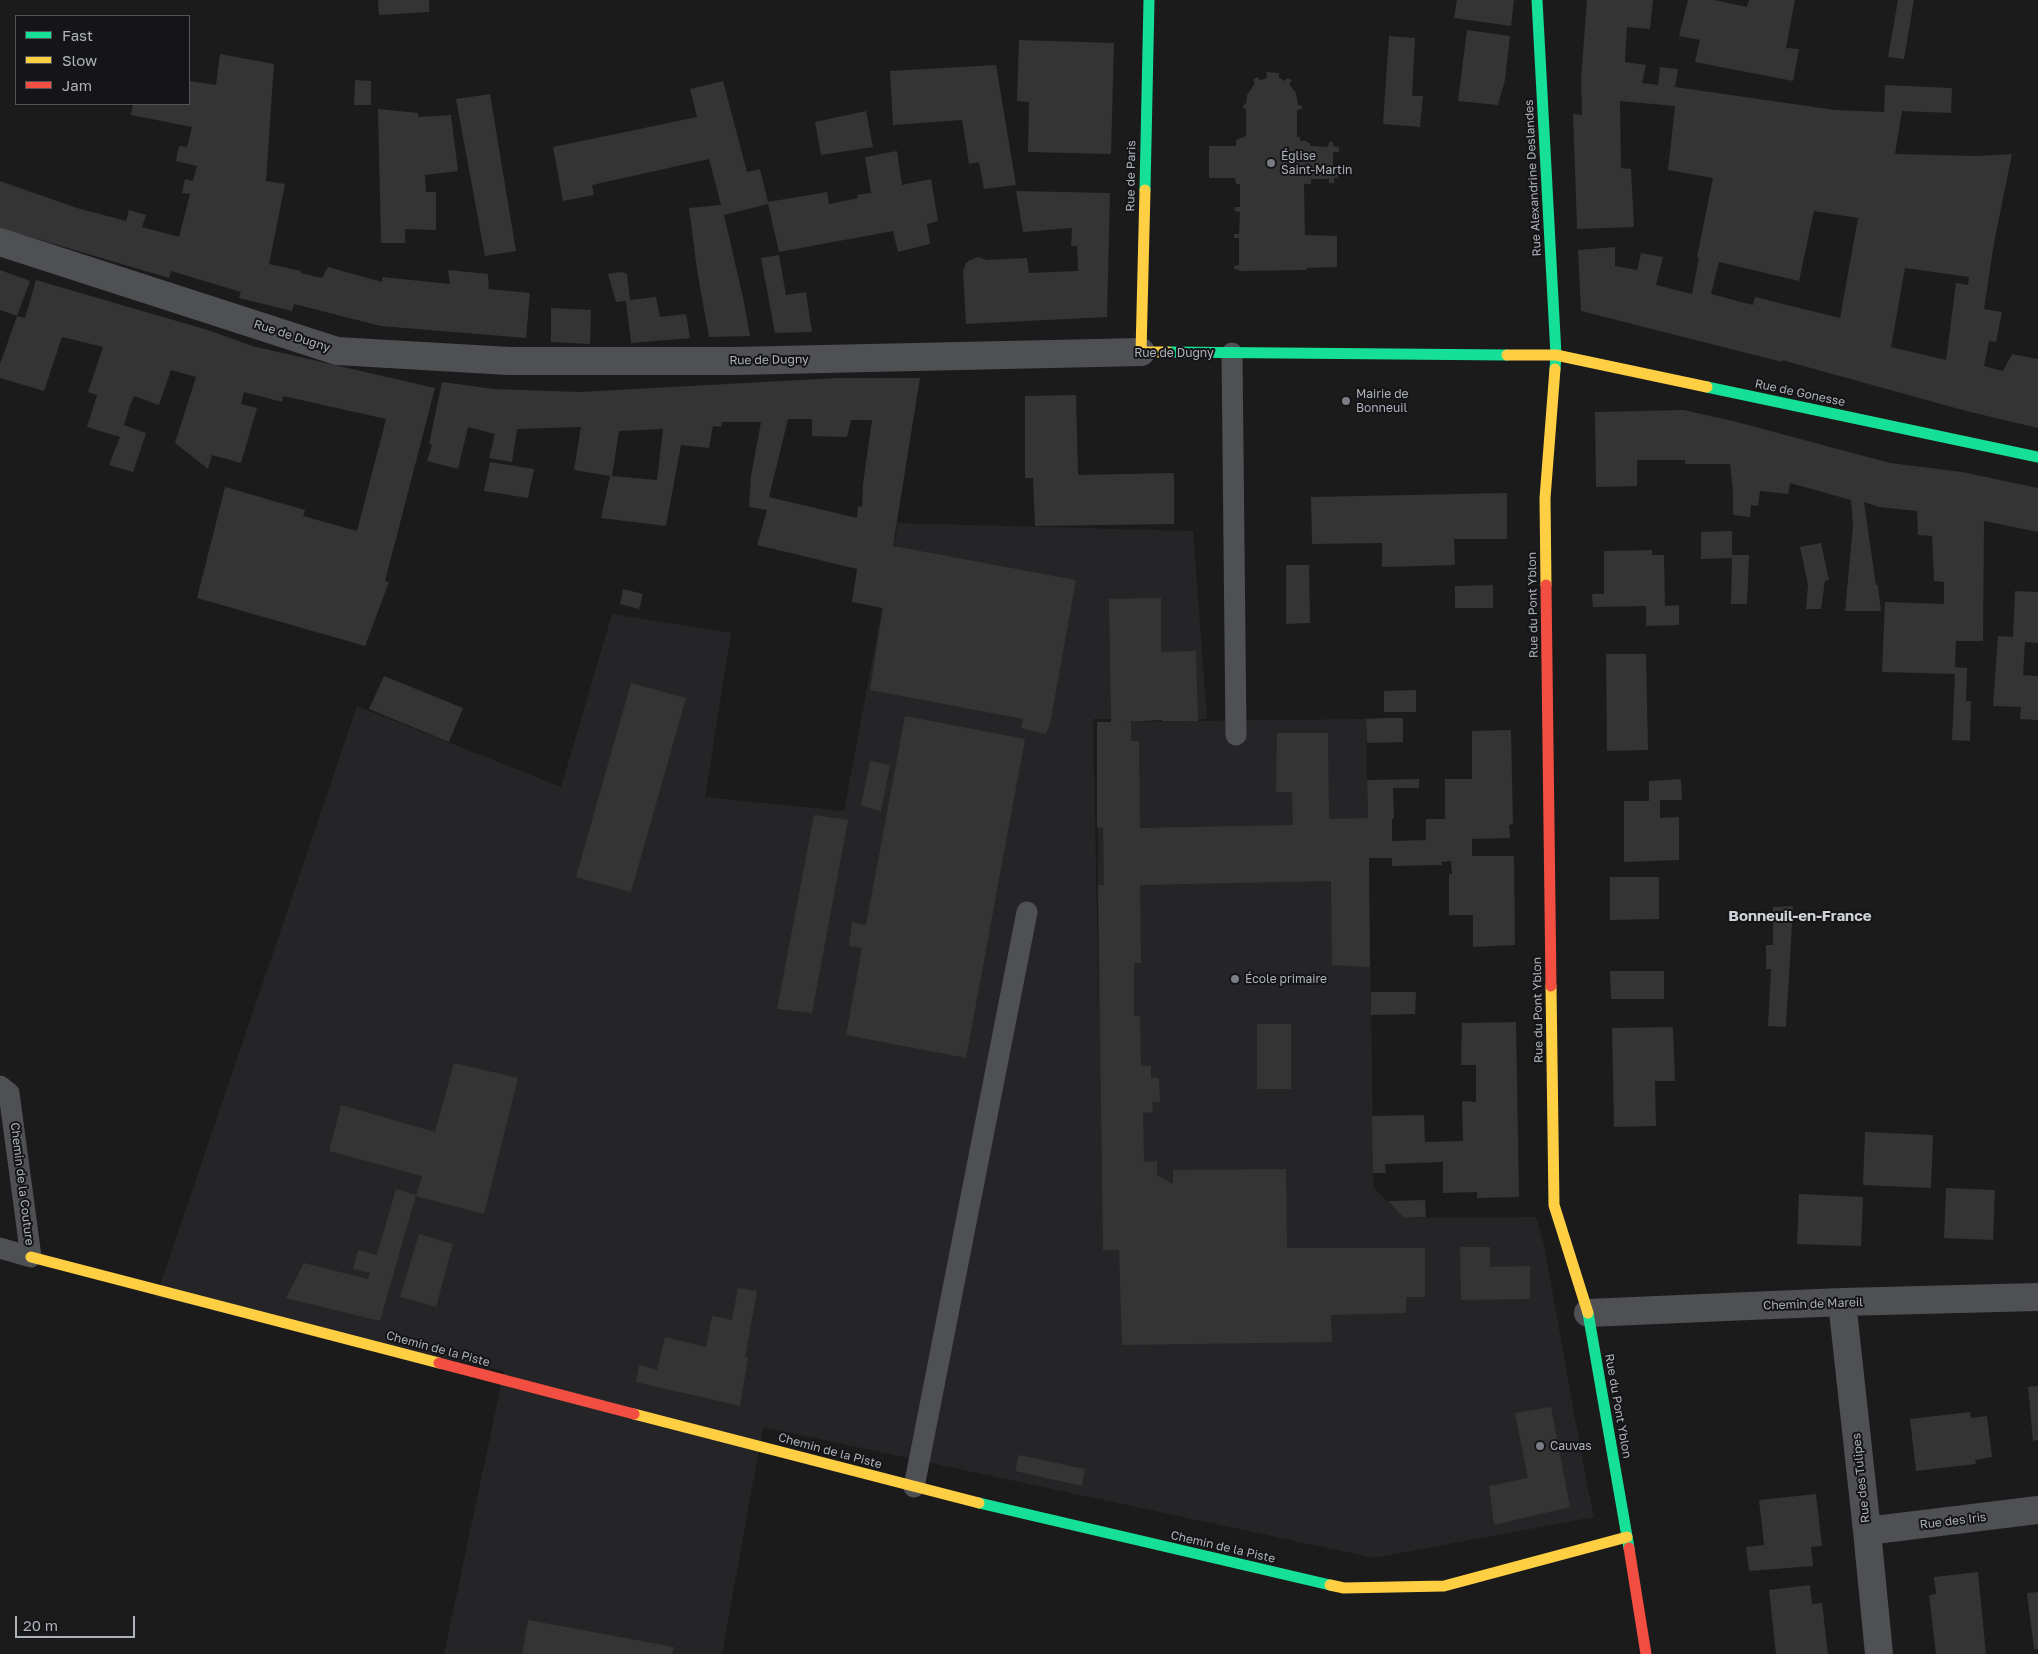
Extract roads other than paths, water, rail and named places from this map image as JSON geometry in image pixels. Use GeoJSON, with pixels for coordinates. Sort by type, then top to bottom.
{"type":"FeatureCollection","features":[{"type":"Feature","properties":{"kind":"street","name":"Rue de Paris"},"geometry":{"type":"LineString","coordinates":[[1141,352],[1149,0]]}},
{"type":"Feature","properties":{"kind":"street","name":"Rue Alexandrine Deslandes"},"geometry":{"type":"LineString","coordinates":[[1537,0],[1556,356]]}},
{"type":"Feature","properties":{"kind":"street","name":"Rue de Dugny"},"geometry":{"type":"LineString","coordinates":[[0,242],[337,351],[510,362],[734,361],[1141,352],[1556,356]]}},
{"type":"Feature","properties":{"kind":"street","name":"Rue de Gonesse"},"geometry":{"type":"LineString","coordinates":[[1556,356],[2038,457]]}},
{"type":"Feature","properties":{"kind":"street","name":"Rue du Pont Yblon"},"geometry":{"type":"LineString","coordinates":[[1556,356],[1545,498],[1554,1205],[1588,1313],[1628,1537],[1646,1654]]}},
{"type":"Feature","properties":{"kind":"street","name":"Chemin de la Piste"},"geometry":{"type":"LineString","coordinates":[[31,1257],[914,1487],[1222,1561],[1344,1588],[1444,1586],[1628,1537]]}},
{"type":"Feature","properties":{"kind":"street","name":"Chemin de Mareil"},"geometry":{"type":"LineString","coordinates":[[1588,1313],[1842,1302],[2038,1297]]}},
{"type":"Feature","properties":{"kind":"street","name":"Rue des Tulipes"},"geometry":{"type":"LineString","coordinates":[[1842,1302],[1879,1654]]}},
{"type":"Feature","properties":{"kind":"street","name":"Rue des Iris"},"geometry":{"type":"LineString","coordinates":[[1867,1531],[2038,1510]]}},
{"type":"Feature","properties":{"kind":"lane"},"geometry":{"type":"LineString","coordinates":[[1232,353],[1236,735]]}},
{"type":"Feature","properties":{"kind":"lane"},"geometry":{"type":"LineString","coordinates":[[914,1487],[1028,912]]}},
{"type":"Feature","properties":{"kind":"lane","name":"Chemin de la Couture"},"geometry":{"type":"LineString","coordinates":[[0,1086],[9,1093],[31,1257]]}},
{"type":"Feature","properties":{"kind":"lane"},"geometry":{"type":"LineString","coordinates":[[0,1248],[31,1257]]}},
{"type":"Feature","properties":{"kind":"place","name":"Église Saint-Martin"},"geometry":{"type":"Point","coordinates":[1271,163]}},
{"type":"Feature","properties":{"kind":"place","name":"Mairie de Bonneuil"},"geometry":{"type":"Point","coordinates":[1346,401]}},
{"type":"Feature","properties":{"kind":"place","name":"École primaire"},"geometry":{"type":"Point","coordinates":[1235,979]}},
{"type":"Feature","properties":{"kind":"place","name":"Cauvas"},"geometry":{"type":"Point","coordinates":[1540,1446]}},
{"type":"Feature","properties":{"kind":"district","name":"Bonneuil-en-France"},"geometry":{"type":"Point","coordinates":[1800,916]}}]}
